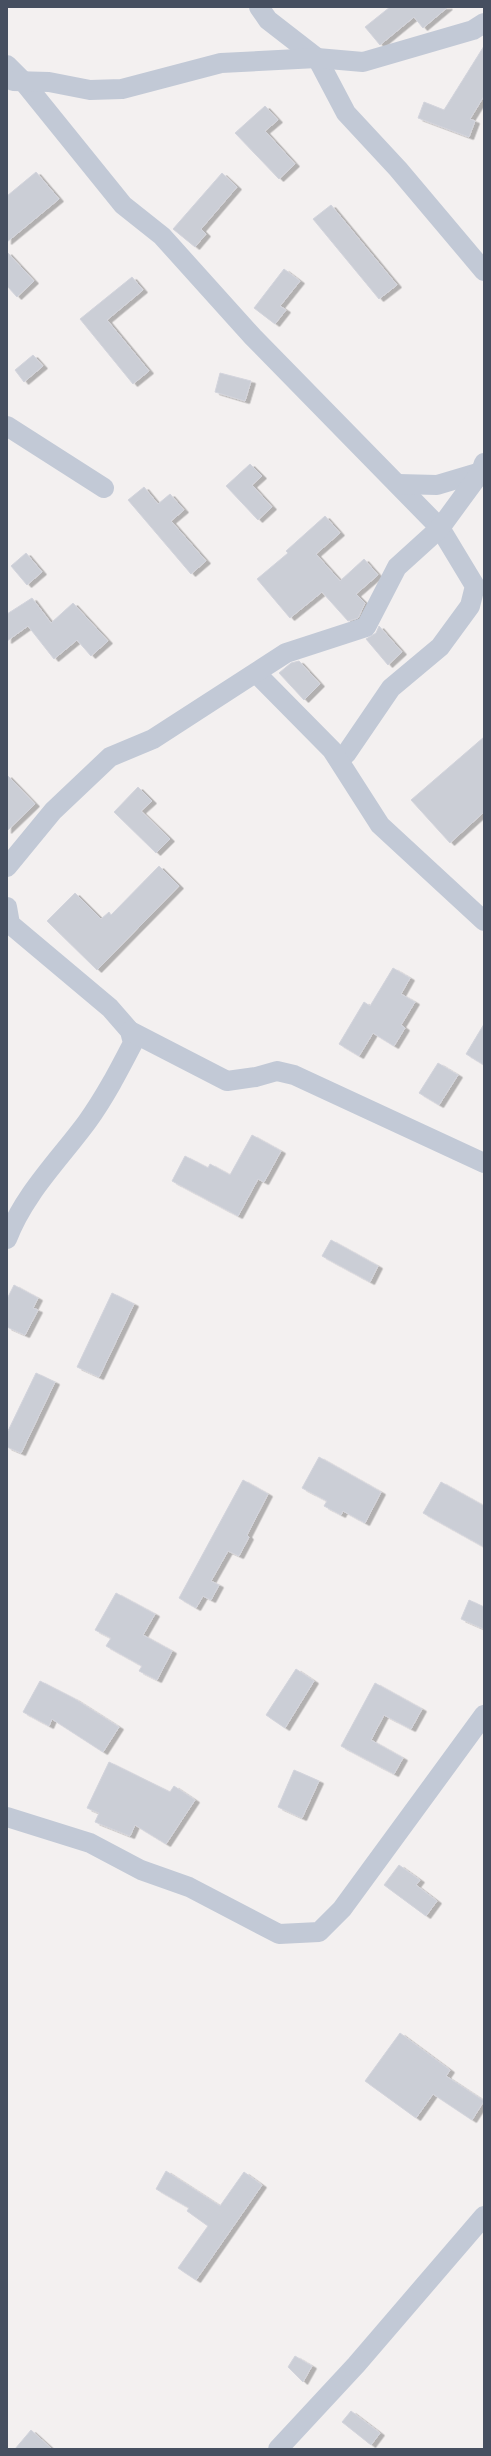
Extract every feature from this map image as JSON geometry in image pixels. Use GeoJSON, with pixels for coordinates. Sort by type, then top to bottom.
{"type":"FeatureCollection","features":[{"type":"Feature","properties":{"kind":"street"},"geometry":{"type":"LineString","coordinates":[[259,7],[268,20],[317,58],[346,113],[398,169],[484,271]]}},
{"type":"Feature","properties":{"kind":"street"},"geometry":{"type":"LineString","coordinates":[[15,81],[49,82],[90,90],[122,89],[221,63],[317,58],[363,62],[472,30],[484,23]]}},
{"type":"Feature","properties":{"kind":"street"},"geometry":{"type":"LineString","coordinates":[[7,65],[15,81],[123,205],[162,236],[253,337],[440,528],[475,586],[470,606],[440,647],[391,688],[346,754]]}},
{"type":"Feature","properties":{"kind":"street"},"geometry":{"type":"LineString","coordinates":[[7,426],[104,488]]}},
{"type":"Feature","properties":{"kind":"street"},"geometry":{"type":"LineString","coordinates":[[398,484],[437,485],[483,469]]}},
{"type":"Feature","properties":{"kind":"street"},"geometry":{"type":"LineString","coordinates":[[7,867],[53,811],[110,757],[153,739],[256,674],[286,653],[366,627],[397,567],[440,528],[483,469]]}},
{"type":"Feature","properties":{"kind":"street"},"geometry":{"type":"LineString","coordinates":[[256,674],[332,750],[380,825],[484,921]]}},
{"type":"Feature","properties":{"kind":"street"},"geometry":{"type":"LineString","coordinates":[[7,907],[10,924],[110,1008],[130,1031],[227,1081],[256,1077],[277,1070],[294,1075],[484,1163]]}},
{"type":"Feature","properties":{"kind":"street"},"geometry":{"type":"LineString","coordinates":[[7,1239],[12,1225],[47,1170],[87,1122],[112,1083],[133,1043],[130,1031]]}},
{"type":"Feature","properties":{"kind":"street"},"geometry":{"type":"LineString","coordinates":[[7,1817],[90,1843],[141,1870],[189,1887],[279,1934],[318,1932],[342,1909],[484,1715]]}},
{"type":"Feature","properties":{"kind":"street"},"geometry":{"type":"LineString","coordinates":[[278,2449],[356,2365],[484,2216]]}},
{"type":"Feature","properties":{"kind":"building"},"geometry":{"type":"Polygon","coordinates":[[[390,7],[448,7],[423,28],[414,17],[380,45],[365,27],[390,7]]]}},
{"type":"Feature","properties":{"kind":"building"},"geometry":{"type":"Polygon","coordinates":[[[484,46],[484,96],[470,119],[475,121],[469,137],[418,118],[424,102],[444,110],[484,46]]]}},
{"type":"Feature","properties":{"kind":"building"},"geometry":{"type":"Polygon","coordinates":[[[265,106],[278,120],[265,131],[295,164],[279,179],[235,133],[265,106]]]}},
{"type":"Feature","properties":{"kind":"building"},"geometry":{"type":"Polygon","coordinates":[[[36,172],[59,199],[7,242],[7,196],[36,172]]]}},
{"type":"Feature","properties":{"kind":"building"},"geometry":{"type":"Polygon","coordinates":[[[222,173],[237,187],[201,229],[206,234],[195,247],[173,229],[222,173]]]}},
{"type":"Feature","properties":{"kind":"building"},"geometry":{"type":"Polygon","coordinates":[[[331,205],[397,285],[379,299],[313,219],[331,205]]]}},
{"type":"Feature","properties":{"kind":"building"},"geometry":{"type":"Polygon","coordinates":[[[7,252],[34,281],[17,297],[7,286],[7,252]]]}},
{"type":"Feature","properties":{"kind":"building"},"geometry":{"type":"Polygon","coordinates":[[[284,269],[300,281],[280,306],[286,310],[275,324],[254,308],[284,269]]]}},
{"type":"Feature","properties":{"kind":"building"},"geometry":{"type":"Polygon","coordinates":[[[132,277],[143,290],[107,320],[149,371],[133,384],[80,319],[132,277]]]}},
{"type":"Feature","properties":{"kind":"building"},"geometry":{"type":"Polygon","coordinates":[[[33,355],[43,366],[24,382],[15,370],[33,355]]]}},
{"type":"Feature","properties":{"kind":"building"},"geometry":{"type":"Polygon","coordinates":[[[220,373],[251,381],[245,401],[215,392],[220,373]]]}},
{"type":"Feature","properties":{"kind":"building"},"geometry":{"type":"Polygon","coordinates":[[[250,464],[262,476],[252,485],[272,507],[258,520],[226,486],[250,464]]]}},
{"type":"Feature","properties":{"kind":"building"},"geometry":{"type":"Polygon","coordinates":[[[144,487],[158,504],[170,494],[184,510],[171,521],[206,561],[191,574],[128,500],[144,487]]]}},
{"type":"Feature","properties":{"kind":"building"},"geometry":{"type":"Polygon","coordinates":[[[325,516],[340,533],[316,554],[340,581],[364,559],[378,575],[356,594],[365,603],[358,618],[348,621],[322,592],[290,618],[257,579],[288,553],[286,551],[325,516]]]}},
{"type":"Feature","properties":{"kind":"building"},"geometry":{"type":"Polygon","coordinates":[[[26,553],[42,572],[27,585],[11,566],[26,553]]]}},
{"type":"Feature","properties":{"kind":"building"},"geometry":{"type":"Polygon","coordinates":[[[32,598],[51,623],[73,603],[108,641],[91,656],[77,640],[54,659],[28,626],[7,641],[7,614],[32,598]]]}},
{"type":"Feature","properties":{"kind":"building"},"geometry":{"type":"Polygon","coordinates":[[[379,626],[402,652],[388,665],[366,639],[376,633],[379,626]]]}},
{"type":"Feature","properties":{"kind":"building"},"geometry":{"type":"Polygon","coordinates":[[[299,661],[320,684],[304,700],[279,673],[291,663],[299,661]]]}},
{"type":"Feature","properties":{"kind":"building"},"geometry":{"type":"Polygon","coordinates":[[[484,737],[484,812],[450,843],[411,800],[484,737]]]}},
{"type":"Feature","properties":{"kind":"building"},"geometry":{"type":"Polygon","coordinates":[[[7,775],[35,804],[7,831],[7,775]]]}},
{"type":"Feature","properties":{"kind":"building"},"geometry":{"type":"Polygon","coordinates":[[[138,787],[152,801],[141,811],[170,839],[156,853],[114,812],[138,787]]]}},
{"type":"Feature","properties":{"kind":"building"},"geometry":{"type":"Polygon","coordinates":[[[159,866],[179,886],[97,970],[47,921],[75,893],[101,919],[109,912],[111,915],[159,866]]]}},
{"type":"Feature","properties":{"kind":"building"},"geometry":{"type":"Polygon","coordinates":[[[393,968],[410,978],[401,994],[415,1002],[401,1025],[405,1028],[394,1046],[373,1033],[359,1056],[339,1044],[364,1002],[370,1006],[393,968]]]}},
{"type":"Feature","properties":{"kind":"building"},"geometry":{"type":"Polygon","coordinates":[[[484,1024],[484,1065],[466,1054],[484,1024]]]}},
{"type":"Feature","properties":{"kind":"building"},"geometry":{"type":"Polygon","coordinates":[[[438,1063],[458,1075],[439,1105],[419,1093],[438,1063]]]}},
{"type":"Feature","properties":{"kind":"building"},"geometry":{"type":"Polygon","coordinates":[[[252,1135],[281,1151],[264,1182],[258,1179],[238,1216],[172,1181],[185,1156],[208,1168],[210,1164],[230,1175],[252,1135]]]}},
{"type":"Feature","properties":{"kind":"building"},"geometry":{"type":"Polygon","coordinates":[[[331,1240],[378,1266],[370,1282],[322,1256],[331,1240]]]}},
{"type":"Feature","properties":{"kind":"building"},"geometry":{"type":"Polygon","coordinates":[[[14,1285],[38,1298],[33,1308],[38,1310],[25,1335],[7,1327],[7,1299],[14,1285]]]}},
{"type":"Feature","properties":{"kind":"building"},"geometry":{"type":"Polygon","coordinates":[[[112,1293],[134,1304],[99,1377],[77,1367],[112,1293]]]}},
{"type":"Feature","properties":{"kind":"building"},"geometry":{"type":"Polygon","coordinates":[[[36,1373],[55,1382],[21,1453],[7,1447],[7,1433],[36,1373]]]}},
{"type":"Feature","properties":{"kind":"building"},"geometry":{"type":"Polygon","coordinates":[[[319,1457],[381,1492],[365,1523],[343,1511],[341,1515],[324,1506],[327,1501],[302,1488],[319,1457]]]}},
{"type":"Feature","properties":{"kind":"building"},"geometry":{"type":"Polygon","coordinates":[[[243,1480],[268,1494],[247,1535],[249,1537],[239,1556],[228,1551],[211,1581],[219,1585],[211,1600],[203,1596],[196,1608],[179,1598],[243,1480]]]}},
{"type":"Feature","properties":{"kind":"building"},"geometry":{"type":"Polygon","coordinates":[[[441,1482],[484,1506],[484,1547],[423,1513],[441,1482]]]}},
{"type":"Feature","properties":{"kind":"building"},"geometry":{"type":"Polygon","coordinates":[[[116,1593],[155,1614],[143,1635],[172,1651],[157,1680],[139,1671],[142,1666],[106,1646],[111,1638],[95,1630],[116,1593]]]}},
{"type":"Feature","properties":{"kind":"building"},"geometry":{"type":"Polygon","coordinates":[[[469,1600],[484,1607],[484,1629],[461,1619],[469,1600]]]}},
{"type":"Feature","properties":{"kind":"building"},"geometry":{"type":"Polygon","coordinates":[[[296,1669],[314,1681],[285,1728],[266,1715],[296,1669]]]}},
{"type":"Feature","properties":{"kind":"building"},"geometry":{"type":"Polygon","coordinates":[[[40,1681],[75,1699],[119,1727],[103,1752],[52,1719],[49,1726],[23,1712],[40,1681]]]}},
{"type":"Feature","properties":{"kind":"building"},"geometry":{"type":"Polygon","coordinates":[[[375,1683],[422,1709],[411,1729],[384,1715],[371,1740],[403,1758],[394,1774],[341,1746],[375,1683]]]}},
{"type":"Feature","properties":{"kind":"building"},"geometry":{"type":"Polygon","coordinates":[[[109,1762],[170,1792],[174,1786],[195,1800],[166,1844],[135,1825],[130,1836],[95,1822],[99,1813],[87,1808],[109,1762]]]}},
{"type":"Feature","properties":{"kind":"building"},"geometry":{"type":"Polygon","coordinates":[[[294,1770],[319,1781],[302,1818],[278,1807],[294,1770]]]}},
{"type":"Feature","properties":{"kind":"building"},"geometry":{"type":"Polygon","coordinates":[[[399,1865],[420,1880],[416,1885],[437,1901],[426,1916],[384,1885],[399,1865]]]}},
{"type":"Feature","properties":{"kind":"building"},"geometry":{"type":"Polygon","coordinates":[[[400,2033],[450,2070],[446,2076],[484,2101],[472,2120],[433,2094],[416,2118],[365,2081],[400,2033]]]}},
{"type":"Feature","properties":{"kind":"building"},"geometry":{"type":"Polygon","coordinates":[[[166,2171],[220,2206],[244,2172],[262,2185],[196,2280],[178,2268],[208,2226],[187,2211],[189,2208],[156,2189],[166,2171]]]}},
{"type":"Feature","properties":{"kind":"building"},"geometry":{"type":"Polygon","coordinates":[[[295,2356],[312,2366],[303,2382],[288,2367],[295,2356]]]}},
{"type":"Feature","properties":{"kind":"building"},"geometry":{"type":"Polygon","coordinates":[[[351,2411],[380,2433],[371,2445],[342,2422],[351,2411]]]}},
{"type":"Feature","properties":{"kind":"building"},"geometry":{"type":"Polygon","coordinates":[[[31,2430],[52,2449],[15,2449],[31,2430]]]}}]}
